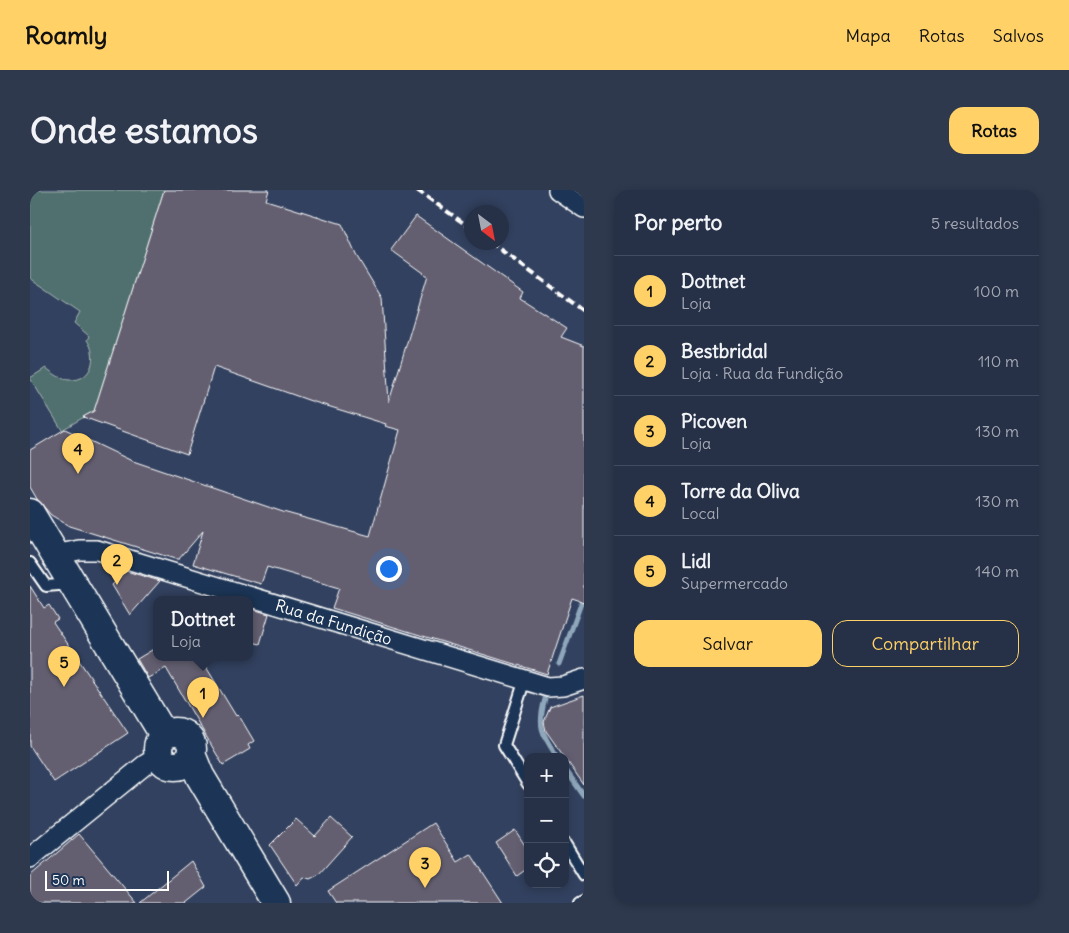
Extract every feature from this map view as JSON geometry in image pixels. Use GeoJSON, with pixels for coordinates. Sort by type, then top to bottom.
{"type":"FeatureCollection","features":[{"type":"Feature","properties":{"kind":"main road"},"geometry":{"type":"LineString","coordinates":[[31,520],[42,559],[72,584],[260,903]]}},
{"type":"Feature","properties":{"kind":"main road"},"geometry":{"type":"LineString","coordinates":[[172,753],[200,776],[276,903]]}},
{"type":"Feature","properties":{"kind":"street"},"geometry":{"type":"LineString","coordinates":[[558,190],[584,208]]}},
{"type":"Feature","properties":{"kind":"street","name":"Rua da Fundição"},"geometry":{"type":"LineString","coordinates":[[42,559],[79,550],[97,550],[250,596]]}},
{"type":"Feature","properties":{"kind":"street","name":"Rua da Fundição"},"geometry":{"type":"LineString","coordinates":[[253,597],[548,686],[563,686],[584,680]]}},
{"type":"Feature","properties":{"kind":"street"},"geometry":{"type":"LineString","coordinates":[[30,858],[146,764],[172,753]]}},
{"type":"Feature","properties":{"kind":"lane"},"geometry":{"type":"LineString","coordinates":[[524,778],[504,746],[525,679]]}},
{"type":"Feature","properties":{"kind":"lane"},"geometry":{"type":"LineString","coordinates":[[569,850],[584,874]]}},
{"type":"Feature","properties":{"kind":"lane"},"geometry":{"type":"LineString","coordinates":[[580,903],[584,901]]}},
{"type":"Feature","properties":{"kind":"green space"},"geometry":{"type":"Polygon","coordinates":[[[30,190],[164,190],[94,411],[62,430],[30,378],[46,368],[63,379],[78,379],[88,372],[93,360],[87,340],[89,336],[74,323],[80,312],[30,278],[30,190]]]}},
{"type":"Feature","properties":{"kind":"building"},"geometry":{"type":"Polygon","coordinates":[[[164,190],[269,190],[266,200],[342,224],[356,255],[382,298],[389,402],[427,276],[391,250],[416,216],[523,292],[520,298],[567,328],[561,337],[584,346],[584,602],[572,598],[547,674],[332,608],[339,588],[267,567],[261,584],[193,564],[203,531],[179,559],[175,559],[69,526],[51,515],[37,499],[30,487],[30,450],[65,429],[130,460],[283,512],[370,536],[400,430],[385,426],[386,424],[311,401],[214,367],[187,454],[83,417],[94,411],[164,190]]]}},
{"type":"Feature","properties":{"kind":"building"},"geometry":{"type":"Polygon","coordinates":[[[126,571],[160,581],[130,615],[112,585],[126,571]]]}},
{"type":"Feature","properties":{"kind":"building"},"geometry":{"type":"Polygon","coordinates":[[[30,586],[44,608],[49,605],[58,619],[53,622],[128,733],[54,782],[30,746],[30,586]]]}},
{"type":"Feature","properties":{"kind":"building"},"geometry":{"type":"Polygon","coordinates":[[[253,609],[269,614],[260,644],[253,642],[253,609]]]}},
{"type":"Feature","properties":{"kind":"building"},"geometry":{"type":"Polygon","coordinates":[[[153,649],[153,661],[202,661],[236,716],[238,714],[254,741],[248,745],[250,749],[223,765],[166,668],[148,678],[137,659],[153,649]]]}},
{"type":"Feature","properties":{"kind":"building"},"geometry":{"type":"Polygon","coordinates":[[[584,695],[584,785],[569,764],[569,753],[561,753],[546,731],[544,722],[550,707],[584,695]]]}},
{"type":"Feature","properties":{"kind":"building"},"geometry":{"type":"Polygon","coordinates":[[[331,818],[352,837],[318,875],[310,879],[304,877],[297,885],[270,845],[296,819],[315,836],[331,818]]]}},
{"type":"Feature","properties":{"kind":"building"},"geometry":{"type":"Polygon","coordinates":[[[433,823],[458,862],[471,854],[503,903],[336,903],[328,891],[433,823]]]}},
{"type":"Feature","properties":{"kind":"building"},"geometry":{"type":"Polygon","coordinates":[[[515,830],[524,844],[524,871],[517,876],[496,843],[515,830]]]}},
{"type":"Feature","properties":{"kind":"building"},"geometry":{"type":"Polygon","coordinates":[[[79,834],[137,903],[30,903],[30,876],[79,834]]]}},
{"type":"Feature","properties":{"kind":"building"},"geometry":{"type":"Polygon","coordinates":[[[191,861],[206,887],[186,903],[140,903],[191,861]]]}},
{"type":"Feature","properties":{"kind":"waterway"},"geometry":{"type":"LineString","coordinates":[[559,664],[583,598]]}},
{"type":"Feature","properties":{"kind":"waterway"},"geometry":{"type":"LineString","coordinates":[[545,699],[541,717],[542,730],[555,753]]}},
{"type":"Feature","properties":{"kind":"waterway"},"geometry":{"type":"LineString","coordinates":[[569,775],[584,796]]}},
{"type":"Feature","properties":{"kind":"railway"},"geometry":{"type":"LineString","coordinates":[[417,190],[464,223]]}},
{"type":"Feature","properties":{"kind":"railway"},"geometry":{"type":"LineString","coordinates":[[501,250],[584,311]]}},
{"type":"Feature","properties":{"kind":"place","name":"Torre da Oliva"},"geometry":{"type":"Point","coordinates":[78,474]}},
{"type":"Feature","properties":{"kind":"place","name":"Bestbridal"},"geometry":{"type":"Point","coordinates":[117,585]}},
{"type":"Feature","properties":{"kind":"place","name":"Lidl"},"geometry":{"type":"Point","coordinates":[64,687]}},
{"type":"Feature","properties":{"kind":"place","name":"Dottnet"},"geometry":{"type":"Point","coordinates":[203,718]}},
{"type":"Feature","properties":{"kind":"place","name":"Picoven"},"geometry":{"type":"Point","coordinates":[425,888]}}]}
